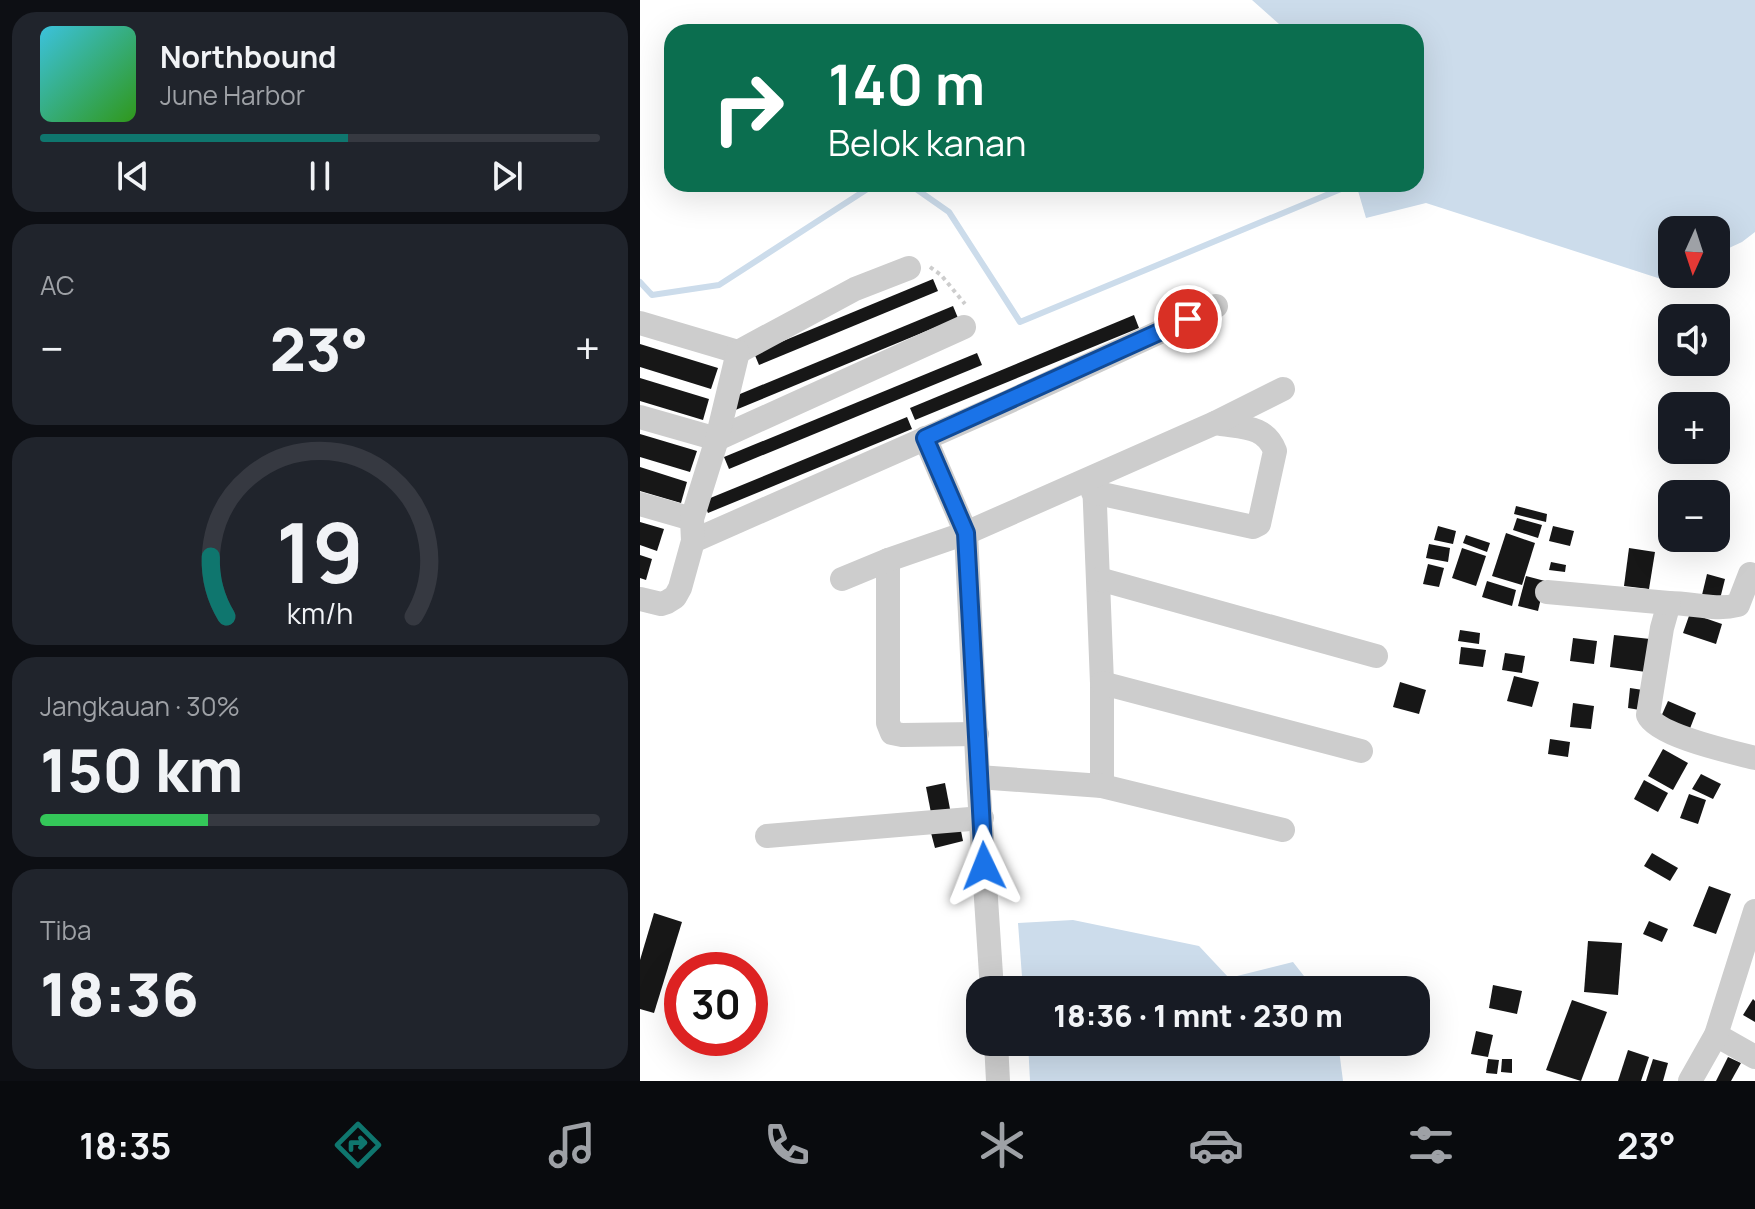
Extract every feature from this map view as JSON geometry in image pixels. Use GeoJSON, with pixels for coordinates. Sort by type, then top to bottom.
{"type":"FeatureCollection","features":[{"type":"Feature","properties":{"kind":"street"},"geometry":{"type":"LineString","coordinates":[[640,323],[738,352],[855,289],[909,268]]}},
{"type":"Feature","properties":{"kind":"street"},"geometry":{"type":"LineString","coordinates":[[640,504],[693,530],[925,438],[1216,306]]}},
{"type":"Feature","properties":{"kind":"street"},"geometry":{"type":"LineString","coordinates":[[640,417],[717,439],[964,327]]}},
{"type":"Feature","properties":{"kind":"street"},"geometry":{"type":"LineString","coordinates":[[640,599],[661,604],[675,597],[687,569],[693,530],[738,352]]}},
{"type":"Feature","properties":{"kind":"street"},"geometry":{"type":"LineString","coordinates":[[842,579],[1094,484],[1283,389]]}},
{"type":"Feature","properties":{"kind":"street"},"geometry":{"type":"LineString","coordinates":[[1094,484],[1253,527],[1259,524],[1275,451],[1271,440],[1264,432],[1215,423]]}},
{"type":"Feature","properties":{"kind":"street"},"geometry":{"type":"LineString","coordinates":[[925,438],[966,533],[991,976]]}},
{"type":"Feature","properties":{"kind":"street"},"geometry":{"type":"LineString","coordinates":[[1094,484],[1102,683],[1102,786]]}},
{"type":"Feature","properties":{"kind":"street"},"geometry":{"type":"LineString","coordinates":[[888,560],[888,723],[892,733],[977,734]]}},
{"type":"Feature","properties":{"kind":"street"},"geometry":{"type":"LineString","coordinates":[[1547,592],[1689,603],[1720,609],[1738,605],[1750,574]]}},
{"type":"Feature","properties":{"kind":"street"},"geometry":{"type":"LineString","coordinates":[[1099,579],[1376,656]]}},
{"type":"Feature","properties":{"kind":"street"},"geometry":{"type":"LineString","coordinates":[[1669,603],[1652,688],[1650,720],[1672,733],[1755,758]]}},
{"type":"Feature","properties":{"kind":"street"},"geometry":{"type":"LineString","coordinates":[[1102,683],[1361,751]]}},
{"type":"Feature","properties":{"kind":"street"},"geometry":{"type":"LineString","coordinates":[[978,777],[1102,786],[1283,830]]}},
{"type":"Feature","properties":{"kind":"street"},"geometry":{"type":"LineString","coordinates":[[767,836],[982,818]]}},
{"type":"Feature","properties":{"kind":"street"},"geometry":{"type":"LineString","coordinates":[[1690,1081],[1716,1035],[1755,911]]}},
{"type":"Feature","properties":{"kind":"street"},"geometry":{"type":"LineString","coordinates":[[1716,1035],[1755,1057]]}},
{"type":"Feature","properties":{"kind":"street"},"geometry":{"type":"LineString","coordinates":[[997,1056],[998,1081]]}},
{"type":"Feature","properties":{"kind":"path"},"geometry":{"type":"LineString","coordinates":[[909,268],[928,265],[941,275],[967,306],[964,327]]}},
{"type":"Feature","properties":{"kind":"water"},"geometry":{"type":"Polygon","coordinates":[[[1252,0],[1755,0],[1755,232],[1730,248],[1730,216],[1658,216],[1658,278],[1426,203],[1366,218],[1358,192],[1424,192],[1424,24],[1279,24],[1252,0]]]}},
{"type":"Feature","properties":{"kind":"water"},"geometry":{"type":"Polygon","coordinates":[[[1073,920],[1199,946],[1227,976],[1022,976],[1018,923],[1073,920]]]}},
{"type":"Feature","properties":{"kind":"water"},"geometry":{"type":"Polygon","coordinates":[[[1293,962],[1304,976],[1237,976],[1293,962]]]}},
{"type":"Feature","properties":{"kind":"water"},"geometry":{"type":"Polygon","coordinates":[[[1029,1056],[1340,1056],[1343,1081],[1030,1081],[1029,1056]]]}},
{"type":"Feature","properties":{"kind":"building"},"geometry":{"type":"Polygon","coordinates":[[[933,279],[938,291],[759,365],[754,353],[933,279]]]}},
{"type":"Feature","properties":{"kind":"building"},"geometry":{"type":"Polygon","coordinates":[[[953,306],[958,318],[733,411],[728,399],[953,306]]]}},
{"type":"Feature","properties":{"kind":"building"},"geometry":{"type":"Polygon","coordinates":[[[1134,315],[1139,328],[915,420],[910,408],[1134,315]]]}},
{"type":"Feature","properties":{"kind":"building"},"geometry":{"type":"Polygon","coordinates":[[[640,344],[718,368],[711,389],[640,367],[640,344]]]}},
{"type":"Feature","properties":{"kind":"building"},"geometry":{"type":"Polygon","coordinates":[[[977,353],[982,365],[729,469],[724,457],[977,353]]]}},
{"type":"Feature","properties":{"kind":"building"},"geometry":{"type":"Polygon","coordinates":[[[640,378],[709,399],[703,420],[640,401],[640,378]]]}},
{"type":"Feature","properties":{"kind":"building"},"geometry":{"type":"Polygon","coordinates":[[[907,417],[912,429],[708,513],[703,501],[907,417]]]}},
{"type":"Feature","properties":{"kind":"building"},"geometry":{"type":"Polygon","coordinates":[[[640,434],[697,451],[690,472],[640,457],[640,434]]]}},
{"type":"Feature","properties":{"kind":"building"},"geometry":{"type":"Polygon","coordinates":[[[640,467],[687,482],[681,503],[640,491],[640,467]]]}},
{"type":"Feature","properties":{"kind":"building"},"geometry":{"type":"Polygon","coordinates":[[[1516,506],[1547,514],[1546,522],[1514,514],[1516,506]]]}},
{"type":"Feature","properties":{"kind":"building"},"geometry":{"type":"Polygon","coordinates":[[[1517,518],[1542,525],[1538,538],[1513,530],[1517,518]]]}},
{"type":"Feature","properties":{"kind":"building"},"geometry":{"type":"Polygon","coordinates":[[[640,522],[664,529],[657,551],[640,545],[640,522]]]}},
{"type":"Feature","properties":{"kind":"building"},"geometry":{"type":"Polygon","coordinates":[[[1438,526],[1456,531],[1453,544],[1434,540],[1438,526]]]}},
{"type":"Feature","properties":{"kind":"building"},"geometry":{"type":"Polygon","coordinates":[[[1553,526],[1574,531],[1570,546],[1549,541],[1553,526]]]}},
{"type":"Feature","properties":{"kind":"building"},"geometry":{"type":"Polygon","coordinates":[[[1506,533],[1535,543],[1522,585],[1492,576],[1506,533]]]}},
{"type":"Feature","properties":{"kind":"building"},"geometry":{"type":"Polygon","coordinates":[[[1466,535],[1490,543],[1487,552],[1463,543],[1466,535]]]}},
{"type":"Feature","properties":{"kind":"building"},"geometry":{"type":"Polygon","coordinates":[[[1429,544],[1450,548],[1448,562],[1426,558],[1429,544]]]}},
{"type":"Feature","properties":{"kind":"building"},"geometry":{"type":"Polygon","coordinates":[[[1462,548],[1486,556],[1476,586],[1452,578],[1462,548]]]}},
{"type":"Feature","properties":{"kind":"building"},"geometry":{"type":"Polygon","coordinates":[[[1629,548],[1655,552],[1649,589],[1624,586],[1629,548]]]}},
{"type":"Feature","properties":{"kind":"building"},"geometry":{"type":"Polygon","coordinates":[[[640,555],[652,559],[646,580],[640,578],[640,555]]]}},
{"type":"Feature","properties":{"kind":"building"},"geometry":{"type":"Polygon","coordinates":[[[1551,562],[1566,565],[1565,572],[1549,570],[1551,562]]]}},
{"type":"Feature","properties":{"kind":"building"},"geometry":{"type":"Polygon","coordinates":[[[1428,564],[1444,568],[1439,587],[1423,584],[1428,564]]]}},
{"type":"Feature","properties":{"kind":"building"},"geometry":{"type":"Polygon","coordinates":[[[1707,574],[1725,579],[1720,599],[1702,595],[1707,574]]]}},
{"type":"Feature","properties":{"kind":"building"},"geometry":{"type":"Polygon","coordinates":[[[1526,576],[1545,581],[1538,611],[1518,606],[1526,576]]]}},
{"type":"Feature","properties":{"kind":"building"},"geometry":{"type":"Polygon","coordinates":[[[1487,581],[1516,590],[1512,606],[1482,597],[1487,581]]]}},
{"type":"Feature","properties":{"kind":"building"},"geometry":{"type":"Polygon","coordinates":[[[1690,613],[1722,624],[1716,644],[1683,633],[1690,613]]]}},
{"type":"Feature","properties":{"kind":"building"},"geometry":{"type":"Polygon","coordinates":[[[1460,630],[1480,633],[1479,644],[1458,641],[1460,630]]]}},
{"type":"Feature","properties":{"kind":"building"},"geometry":{"type":"Polygon","coordinates":[[[1614,635],[1650,639],[1646,672],[1610,667],[1614,635]]]}},
{"type":"Feature","properties":{"kind":"building"},"geometry":{"type":"Polygon","coordinates":[[[1573,638],[1597,641],[1594,664],[1570,661],[1573,638]]]}},
{"type":"Feature","properties":{"kind":"building"},"geometry":{"type":"Polygon","coordinates":[[[1461,647],[1486,650],[1483,667],[1459,664],[1461,647]]]}},
{"type":"Feature","properties":{"kind":"building"},"geometry":{"type":"Polygon","coordinates":[[[1505,653],[1525,656],[1522,673],[1502,670],[1505,653]]]}},
{"type":"Feature","properties":{"kind":"building"},"geometry":{"type":"Polygon","coordinates":[[[1514,676],[1539,682],[1532,707],[1507,701],[1514,676]]]}},
{"type":"Feature","properties":{"kind":"building"},"geometry":{"type":"Polygon","coordinates":[[[1400,682],[1426,690],[1419,714],[1393,707],[1400,682]]]}},
{"type":"Feature","properties":{"kind":"building"},"geometry":{"type":"Polygon","coordinates":[[[1630,688],[1643,690],[1640,710],[1628,708],[1630,688]]]}},
{"type":"Feature","properties":{"kind":"building"},"geometry":{"type":"Polygon","coordinates":[[[1668,701],[1696,713],[1689,731],[1660,719],[1668,701]]]}},
{"type":"Feature","properties":{"kind":"building"},"geometry":{"type":"Polygon","coordinates":[[[1573,703],[1594,706],[1591,729],[1570,727],[1573,703]]]}},
{"type":"Feature","properties":{"kind":"building"},"geometry":{"type":"Polygon","coordinates":[[[1550,739],[1570,742],[1568,757],[1548,754],[1550,739]]]}},
{"type":"Feature","properties":{"kind":"building"},"geometry":{"type":"Polygon","coordinates":[[[1663,749],[1688,763],[1673,790],[1648,776],[1663,749]]]}},
{"type":"Feature","properties":{"kind":"building"},"geometry":{"type":"Polygon","coordinates":[[[1701,774],[1721,784],[1713,799],[1692,789],[1701,774]]]}},
{"type":"Feature","properties":{"kind":"building"},"geometry":{"type":"Polygon","coordinates":[[[1644,780],[1668,793],[1658,812],[1634,799],[1644,780]]]}},
{"type":"Feature","properties":{"kind":"building"},"geometry":{"type":"Polygon","coordinates":[[[945,783],[951,814],[932,818],[926,787],[945,783]]]}},
{"type":"Feature","properties":{"kind":"building"},"geometry":{"type":"Polygon","coordinates":[[[1689,794],[1706,800],[1698,824],[1680,818],[1689,794]]]}},
{"type":"Feature","properties":{"kind":"building"},"geometry":{"type":"Polygon","coordinates":[[[960,826],[963,841],[935,848],[931,833],[960,826]]]}},
{"type":"Feature","properties":{"kind":"building"},"geometry":{"type":"Polygon","coordinates":[[[1652,853],[1678,868],[1670,881],[1644,866],[1652,853]]]}},
{"type":"Feature","properties":{"kind":"building"},"geometry":{"type":"Polygon","coordinates":[[[1709,886],[1731,894],[1716,934],[1693,926],[1709,886]]]}},
{"type":"Feature","properties":{"kind":"building"},"geometry":{"type":"Polygon","coordinates":[[[654,913],[682,922],[673,952],[664,952],[664,980],[654,1013],[640,1009],[640,960],[654,913]]]}},
{"type":"Feature","properties":{"kind":"building"},"geometry":{"type":"Polygon","coordinates":[[[1649,921],[1668,929],[1662,942],[1643,934],[1649,921]]]}},
{"type":"Feature","properties":{"kind":"building"},"geometry":{"type":"Polygon","coordinates":[[[1588,941],[1622,943],[1618,995],[1584,992],[1588,941]]]}},
{"type":"Feature","properties":{"kind":"building"},"geometry":{"type":"Polygon","coordinates":[[[1493,985],[1522,991],[1517,1014],[1489,1008],[1493,985]]]}},
{"type":"Feature","properties":{"kind":"building"},"geometry":{"type":"Polygon","coordinates":[[[1753,999],[1755,1001],[1755,1022],[1743,1015],[1753,999]]]}},
{"type":"Feature","properties":{"kind":"building"},"geometry":{"type":"Polygon","coordinates":[[[1572,1000],[1607,1012],[1581,1081],[1546,1070],[1572,1000]]]}},
{"type":"Feature","properties":{"kind":"building"},"geometry":{"type":"Polygon","coordinates":[[[1476,1031],[1493,1035],[1488,1057],[1471,1054],[1476,1031]]]}},
{"type":"Feature","properties":{"kind":"building"},"geometry":{"type":"Polygon","coordinates":[[[1628,1050],[1649,1057],[1641,1081],[1618,1081],[1628,1050]]]}},
{"type":"Feature","properties":{"kind":"building"},"geometry":{"type":"Polygon","coordinates":[[[1728,1057],[1741,1063],[1731,1081],[1716,1081],[1728,1057]]]}},
{"type":"Feature","properties":{"kind":"building"},"geometry":{"type":"Polygon","coordinates":[[[1488,1059],[1499,1060],[1497,1074],[1486,1073],[1488,1059]]]}},
{"type":"Feature","properties":{"kind":"building"},"geometry":{"type":"Polygon","coordinates":[[[1502,1059],[1512,1059],[1512,1073],[1501,1072],[1502,1059]]]}},
{"type":"Feature","properties":{"kind":"building"},"geometry":{"type":"Polygon","coordinates":[[[1653,1059],[1668,1063],[1663,1081],[1646,1081],[1653,1059]]]}},
{"type":"Feature","properties":{"kind":"waterway"},"geometry":{"type":"LineString","coordinates":[[640,282],[652,295],[719,285],[863,192]]}},
{"type":"Feature","properties":{"kind":"waterway"},"geometry":{"type":"LineString","coordinates":[[920,192],[949,212],[1020,322],[1334,192]]}},
{"type":"Feature","properties":{"kind":"route"},"geometry":{"type":"LineString","coordinates":[[984,866],[966,533],[925,438],[1188,319]]}}]}
